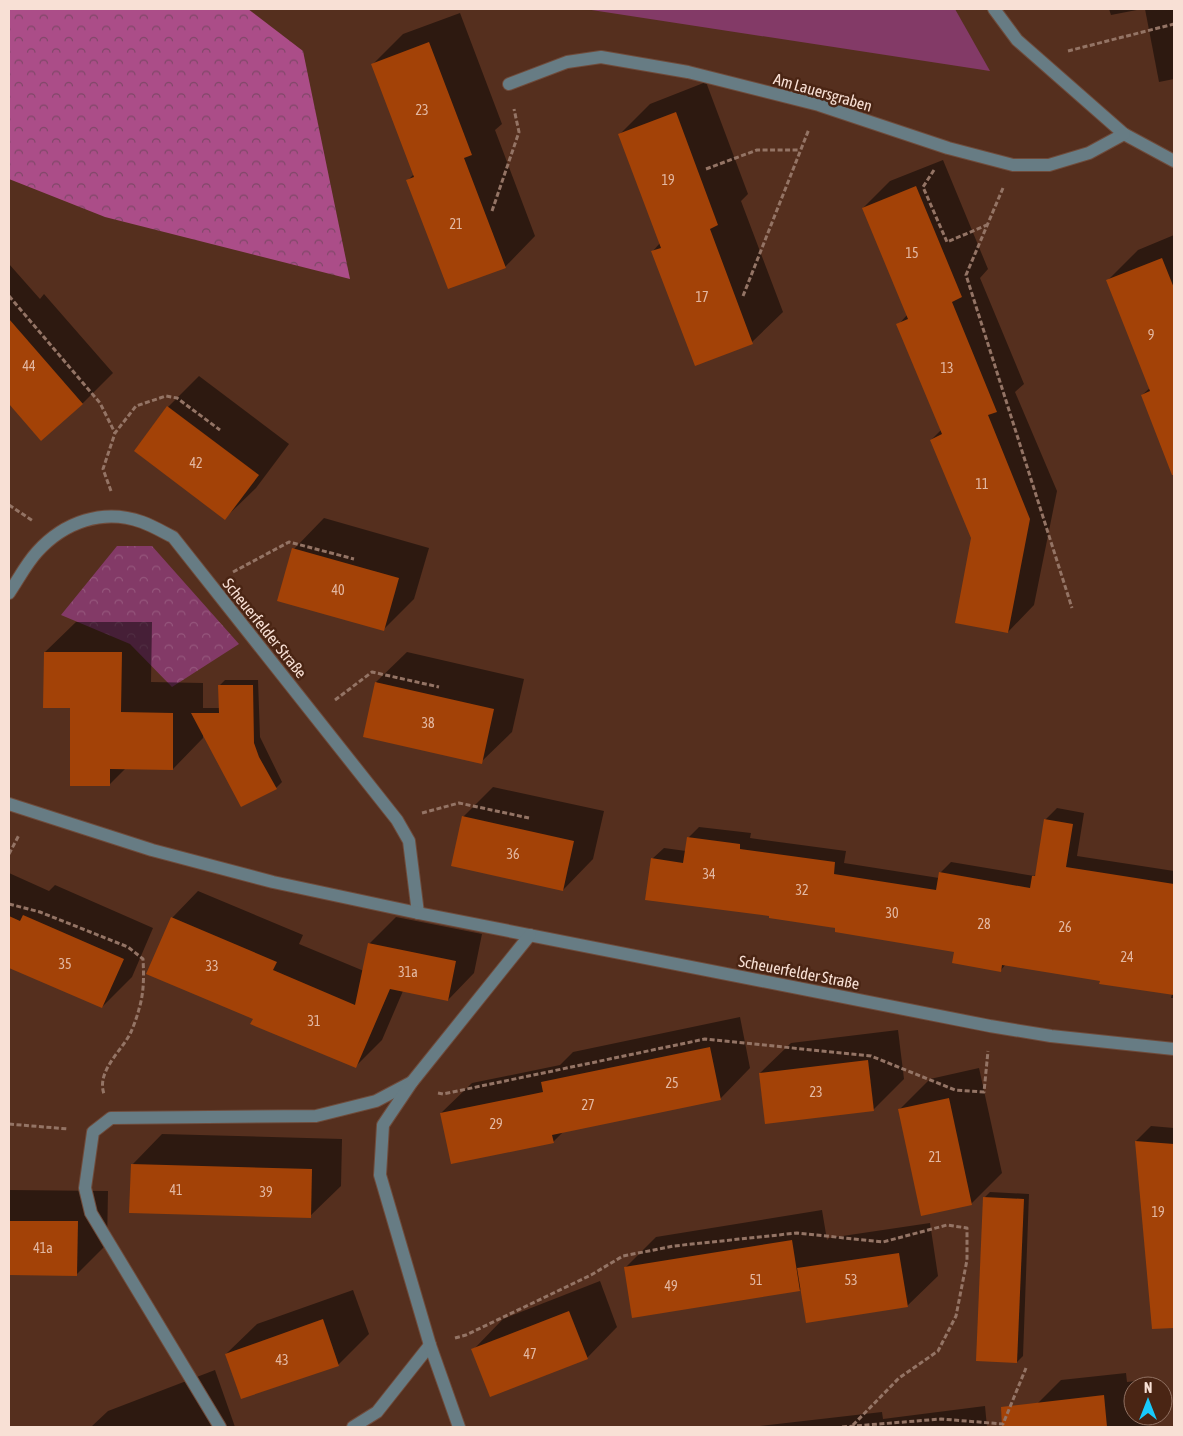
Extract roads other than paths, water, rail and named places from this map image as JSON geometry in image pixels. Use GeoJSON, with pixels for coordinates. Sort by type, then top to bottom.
{"type":"FeatureCollection","features":[{"type":"Feature","properties":{"kind":"street"},"geometry":{"type":"LineString","coordinates":[[994,9],[1017,40],[1124,134],[1174,161]]}},
{"type":"Feature","properties":{"kind":"street","name":"Am Lauersgraben"},"geometry":{"type":"LineString","coordinates":[[508,84],[567,62],[602,57],[688,72],[819,105],[948,148],[1013,165],[1050,165],[1089,153],[1124,134]]}},
{"type":"Feature","properties":{"kind":"street","name":"Scheuerfelder Straße"},"geometry":{"type":"LineString","coordinates":[[9,593],[36,553],[54,535],[78,522],[107,515],[141,522],[173,537],[397,820],[409,841],[418,913]]}},
{"type":"Feature","properties":{"kind":"street","name":"Scheuerfelder Straße"},"geometry":{"type":"LineString","coordinates":[[9,804],[152,850],[273,882],[418,913],[990,1026],[1051,1036],[1174,1049]]}},
{"type":"Feature","properties":{"kind":"street"},"geometry":{"type":"LineString","coordinates":[[459,1427],[430,1345],[380,1175],[383,1125],[412,1082],[530,935]]}},
{"type":"Feature","properties":{"kind":"street"},"geometry":{"type":"LineString","coordinates":[[220,1427],[91,1213],[85,1188],[93,1132],[112,1118],[316,1116],[376,1101],[412,1082]]}},
{"type":"Feature","properties":{"kind":"street"},"geometry":{"type":"LineString","coordinates":[[353,1427],[377,1412],[430,1345]]}}]}
